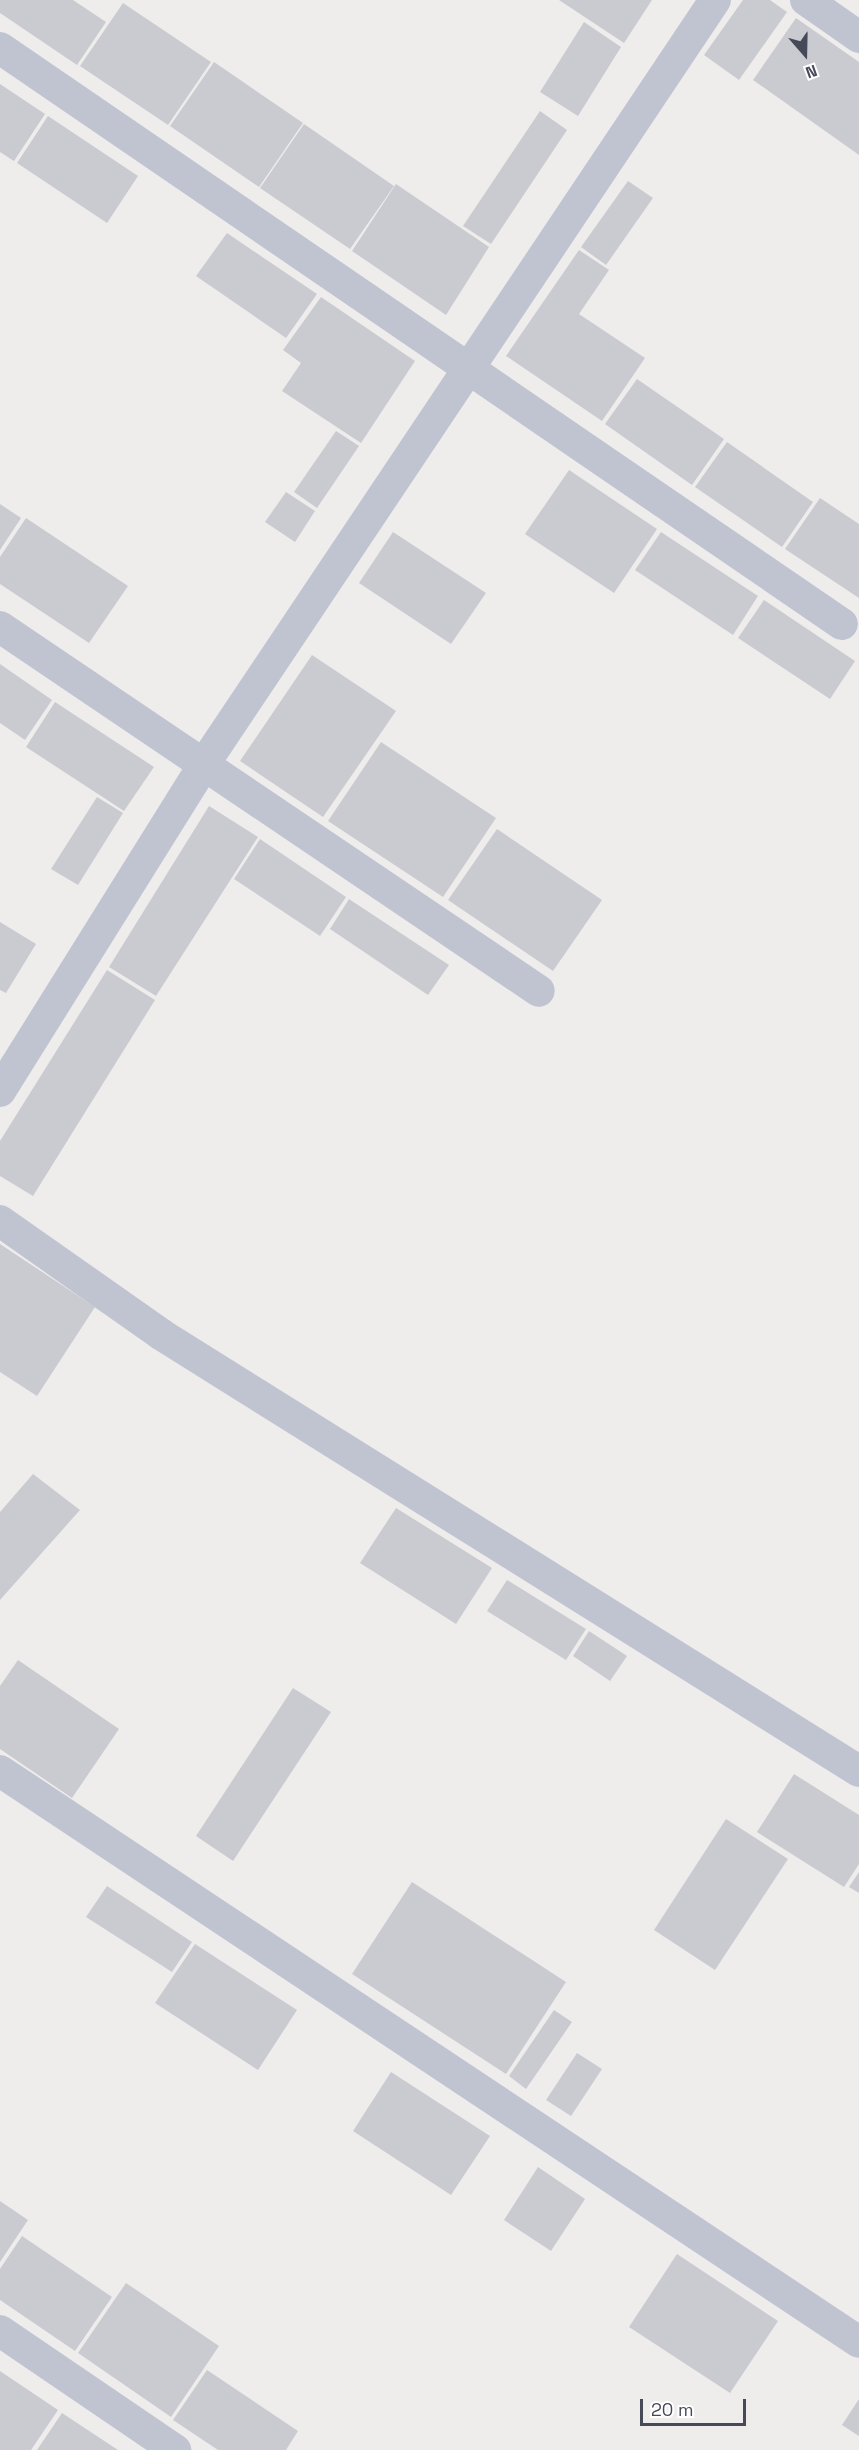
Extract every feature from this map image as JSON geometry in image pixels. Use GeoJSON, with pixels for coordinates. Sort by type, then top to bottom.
{"type":"FeatureCollection","features":[{"type":"Feature","properties":{"kind":"street"},"geometry":{"type":"LineString","coordinates":[[0,1091],[204,764],[715,0]]}},
{"type":"Feature","properties":{"kind":"street"},"geometry":{"type":"LineString","coordinates":[[806,0],[859,38]]}},
{"type":"Feature","properties":{"kind":"street"},"geometry":{"type":"LineString","coordinates":[[0,48],[842,624]]}},
{"type":"Feature","properties":{"kind":"street"},"geometry":{"type":"LineString","coordinates":[[0,627],[539,991]]}},
{"type":"Feature","properties":{"kind":"street"},"geometry":{"type":"LineString","coordinates":[[0,1221],[162,1335],[859,1771]]}},
{"type":"Feature","properties":{"kind":"street"},"geometry":{"type":"LineString","coordinates":[[0,1771],[859,2342]]}},
{"type":"Feature","properties":{"kind":"street"},"geometry":{"type":"LineString","coordinates":[[0,2331],[175,2450]]}},
{"type":"Feature","properties":{"kind":"building"},"geometry":{"type":"Polygon","coordinates":[[[0,0],[73,0],[106,22],[77,65],[0,13],[0,0]]]}},
{"type":"Feature","properties":{"kind":"building"},"geometry":{"type":"Polygon","coordinates":[[[559,0],[652,0],[624,43],[559,0]]]}},
{"type":"Feature","properties":{"kind":"building"},"geometry":{"type":"Polygon","coordinates":[[[743,0],[770,0],[787,12],[739,80],[704,55],[743,0]]]}},
{"type":"Feature","properties":{"kind":"building"},"geometry":{"type":"Polygon","coordinates":[[[123,3],[211,62],[168,125],[80,66],[123,3]]]}},
{"type":"Feature","properties":{"kind":"building"},"geometry":{"type":"Polygon","coordinates":[[[796,18],[859,62],[859,155],[753,80],[796,18]]]}},
{"type":"Feature","properties":{"kind":"building"},"geometry":{"type":"Polygon","coordinates":[[[584,22],[621,47],[578,116],[540,92],[584,22]]]}},
{"type":"Feature","properties":{"kind":"building"},"geometry":{"type":"Polygon","coordinates":[[[214,62],[303,123],[259,187],[170,126],[214,62]]]}},
{"type":"Feature","properties":{"kind":"building"},"geometry":{"type":"Polygon","coordinates":[[[0,84],[45,114],[14,161],[0,152],[0,84]]]}},
{"type":"Feature","properties":{"kind":"building"},"geometry":{"type":"Polygon","coordinates":[[[540,111],[567,130],[491,244],[463,226],[540,111]]]}},
{"type":"Feature","properties":{"kind":"building"},"geometry":{"type":"Polygon","coordinates":[[[48,116],[138,176],[107,223],[17,163],[48,116]]]}},
{"type":"Feature","properties":{"kind":"building"},"geometry":{"type":"Polygon","coordinates":[[[304,124],[394,186],[350,249],[260,188],[304,124]]]}},
{"type":"Feature","properties":{"kind":"building"},"geometry":{"type":"Polygon","coordinates":[[[628,181],[653,198],[606,265],[581,247],[628,181]]]}},
{"type":"Feature","properties":{"kind":"building"},"geometry":{"type":"Polygon","coordinates":[[[396,184],[489,247],[446,315],[352,251],[396,184]]]}},
{"type":"Feature","properties":{"kind":"building"},"geometry":{"type":"Polygon","coordinates":[[[227,233],[317,294],[286,338],[196,276],[227,233]]]}},
{"type":"Feature","properties":{"kind":"building"},"geometry":{"type":"Polygon","coordinates":[[[579,250],[609,270],[579,314],[645,358],[602,421],[506,356],[579,250]]]}},
{"type":"Feature","properties":{"kind":"building"},"geometry":{"type":"Polygon","coordinates":[[[321,297],[415,361],[361,443],[282,391],[301,363],[283,350],[321,297]]]}},
{"type":"Feature","properties":{"kind":"building"},"geometry":{"type":"Polygon","coordinates":[[[637,379],[724,439],[692,485],[605,424],[637,379]]]}},
{"type":"Feature","properties":{"kind":"building"},"geometry":{"type":"Polygon","coordinates":[[[336,431],[359,446],[317,508],[294,492],[336,431]]]}},
{"type":"Feature","properties":{"kind":"building"},"geometry":{"type":"Polygon","coordinates":[[[727,442],[813,502],[782,547],[695,487],[727,442]]]}},
{"type":"Feature","properties":{"kind":"building"},"geometry":{"type":"Polygon","coordinates":[[[569,470],[657,529],[614,593],[525,534],[569,470]]]}},
{"type":"Feature","properties":{"kind":"building"},"geometry":{"type":"Polygon","coordinates":[[[286,492],[315,511],[295,542],[265,522],[286,492]]]}},
{"type":"Feature","properties":{"kind":"building"},"geometry":{"type":"Polygon","coordinates":[[[820,498],[859,524],[859,598],[785,549],[820,498]]]}},
{"type":"Feature","properties":{"kind":"building"},"geometry":{"type":"Polygon","coordinates":[[[0,504],[21,518],[0,550],[0,504]]]}},
{"type":"Feature","properties":{"kind":"building"},"geometry":{"type":"Polygon","coordinates":[[[26,518],[128,586],[89,643],[0,584],[0,557],[26,518]]]}},
{"type":"Feature","properties":{"kind":"building"},"geometry":{"type":"Polygon","coordinates":[[[393,532],[486,593],[451,644],[359,583],[393,532]]]}},
{"type":"Feature","properties":{"kind":"building"},"geometry":{"type":"Polygon","coordinates":[[[661,532],[758,596],[733,635],[635,570],[661,532]]]}},
{"type":"Feature","properties":{"kind":"building"},"geometry":{"type":"Polygon","coordinates":[[[764,600],[855,661],[830,699],[738,638],[764,600]]]}},
{"type":"Feature","properties":{"kind":"building"},"geometry":{"type":"Polygon","coordinates":[[[312,655],[396,711],[323,817],[240,761],[312,655]]]}},
{"type":"Feature","properties":{"kind":"building"},"geometry":{"type":"Polygon","coordinates":[[[0,664],[52,700],[25,740],[0,723],[0,664]]]}},
{"type":"Feature","properties":{"kind":"building"},"geometry":{"type":"Polygon","coordinates":[[[55,702],[154,767],[124,811],[26,747],[55,702]]]}},
{"type":"Feature","properties":{"kind":"building"},"geometry":{"type":"Polygon","coordinates":[[[381,742],[496,818],[443,897],[328,821],[381,742]]]}},
{"type":"Feature","properties":{"kind":"building"},"geometry":{"type":"Polygon","coordinates":[[[97,797],[123,813],[78,885],[51,869],[97,797]]]}},
{"type":"Feature","properties":{"kind":"building"},"geometry":{"type":"Polygon","coordinates":[[[209,806],[258,837],[156,996],[109,967],[209,806]]]}},
{"type":"Feature","properties":{"kind":"building"},"geometry":{"type":"Polygon","coordinates":[[[497,829],[602,900],[553,971],[448,900],[497,829]]]}},
{"type":"Feature","properties":{"kind":"building"},"geometry":{"type":"Polygon","coordinates":[[[260,839],[346,897],[320,936],[234,879],[260,839]]]}},
{"type":"Feature","properties":{"kind":"building"},"geometry":{"type":"Polygon","coordinates":[[[349,899],[449,965],[428,995],[330,929],[349,899]]]}},
{"type":"Feature","properties":{"kind":"building"},"geometry":{"type":"Polygon","coordinates":[[[0,922],[36,944],[6,993],[0,990],[0,922]]]}},
{"type":"Feature","properties":{"kind":"building"},"geometry":{"type":"Polygon","coordinates":[[[107,970],[155,1000],[33,1196],[0,1176],[0,1141],[107,970]]]}},
{"type":"Feature","properties":{"kind":"building"},"geometry":{"type":"Polygon","coordinates":[[[0,1244],[95,1307],[37,1396],[0,1372],[0,1244]]]}},
{"type":"Feature","properties":{"kind":"building"},"geometry":{"type":"Polygon","coordinates":[[[33,1474],[80,1510],[0,1600],[0,1512],[33,1474]]]}},
{"type":"Feature","properties":{"kind":"building"},"geometry":{"type":"Polygon","coordinates":[[[396,1508],[492,1568],[456,1624],[360,1563],[396,1508]]]}},
{"type":"Feature","properties":{"kind":"building"},"geometry":{"type":"Polygon","coordinates":[[[507,1580],[586,1629],[566,1660],[487,1611],[507,1580]]]}},
{"type":"Feature","properties":{"kind":"building"},"geometry":{"type":"Polygon","coordinates":[[[589,1631],[627,1656],[610,1681],[573,1656],[589,1631]]]}},
{"type":"Feature","properties":{"kind":"building"},"geometry":{"type":"Polygon","coordinates":[[[18,1660],[119,1729],[72,1798],[0,1749],[0,1686],[18,1660]]]}},
{"type":"Feature","properties":{"kind":"building"},"geometry":{"type":"Polygon","coordinates":[[[293,1688],[331,1712],[233,1861],[196,1836],[293,1688]]]}},
{"type":"Feature","properties":{"kind":"building"},"geometry":{"type":"Polygon","coordinates":[[[794,1774],[859,1815],[859,1864],[844,1887],[757,1832],[794,1774]]]}},
{"type":"Feature","properties":{"kind":"building"},"geometry":{"type":"Polygon","coordinates":[[[726,1819],[788,1859],[715,1970],[654,1930],[726,1819]]]}},
{"type":"Feature","properties":{"kind":"building"},"geometry":{"type":"Polygon","coordinates":[[[859,1872],[859,1893],[849,1887],[859,1872]]]}},
{"type":"Feature","properties":{"kind":"building"},"geometry":{"type":"Polygon","coordinates":[[[412,1882],[566,1982],[506,2074],[352,1974],[412,1882]]]}},
{"type":"Feature","properties":{"kind":"building"},"geometry":{"type":"Polygon","coordinates":[[[107,1886],[192,1942],[172,1972],[86,1917],[107,1886]]]}},
{"type":"Feature","properties":{"kind":"building"},"geometry":{"type":"Polygon","coordinates":[[[195,1944],[297,2010],[258,2070],[155,2003],[195,1944]]]}},
{"type":"Feature","properties":{"kind":"building"},"geometry":{"type":"Polygon","coordinates":[[[554,2010],[572,2022],[526,2089],[509,2076],[554,2010]]]}},
{"type":"Feature","properties":{"kind":"building"},"geometry":{"type":"Polygon","coordinates":[[[577,2053],[602,2069],[571,2116],[546,2100],[577,2053]]]}},
{"type":"Feature","properties":{"kind":"building"},"geometry":{"type":"Polygon","coordinates":[[[391,2072],[490,2136],[451,2195],[353,2131],[391,2072]]]}},
{"type":"Feature","properties":{"kind":"building"},"geometry":{"type":"Polygon","coordinates":[[[538,2167],[585,2199],[551,2251],[504,2220],[538,2167]]]}},
{"type":"Feature","properties":{"kind":"building"},"geometry":{"type":"Polygon","coordinates":[[[0,2201],[28,2220],[0,2262],[0,2201]]]}},
{"type":"Feature","properties":{"kind":"building"},"geometry":{"type":"Polygon","coordinates":[[[22,2236],[112,2297],[75,2351],[0,2300],[0,2269],[22,2236]]]}},
{"type":"Feature","properties":{"kind":"building"},"geometry":{"type":"Polygon","coordinates":[[[677,2254],[778,2321],[730,2393],[629,2327],[677,2254]]]}},
{"type":"Feature","properties":{"kind":"building"},"geometry":{"type":"Polygon","coordinates":[[[126,2283],[219,2346],[171,2417],[78,2353],[126,2283]]]}},
{"type":"Feature","properties":{"kind":"building"},"geometry":{"type":"Polygon","coordinates":[[[207,2370],[298,2431],[286,2450],[218,2450],[173,2420],[207,2370]]]}},
{"type":"Feature","properties":{"kind":"building"},"geometry":{"type":"Polygon","coordinates":[[[0,2371],[58,2410],[31,2450],[0,2450],[0,2371]]]}},
{"type":"Feature","properties":{"kind":"building"},"geometry":{"type":"Polygon","coordinates":[[[859,2399],[859,2436],[842,2425],[859,2399]]]}},
{"type":"Feature","properties":{"kind":"building"},"geometry":{"type":"Polygon","coordinates":[[[62,2413],[118,2450],[37,2450],[62,2413]]]}}]}
